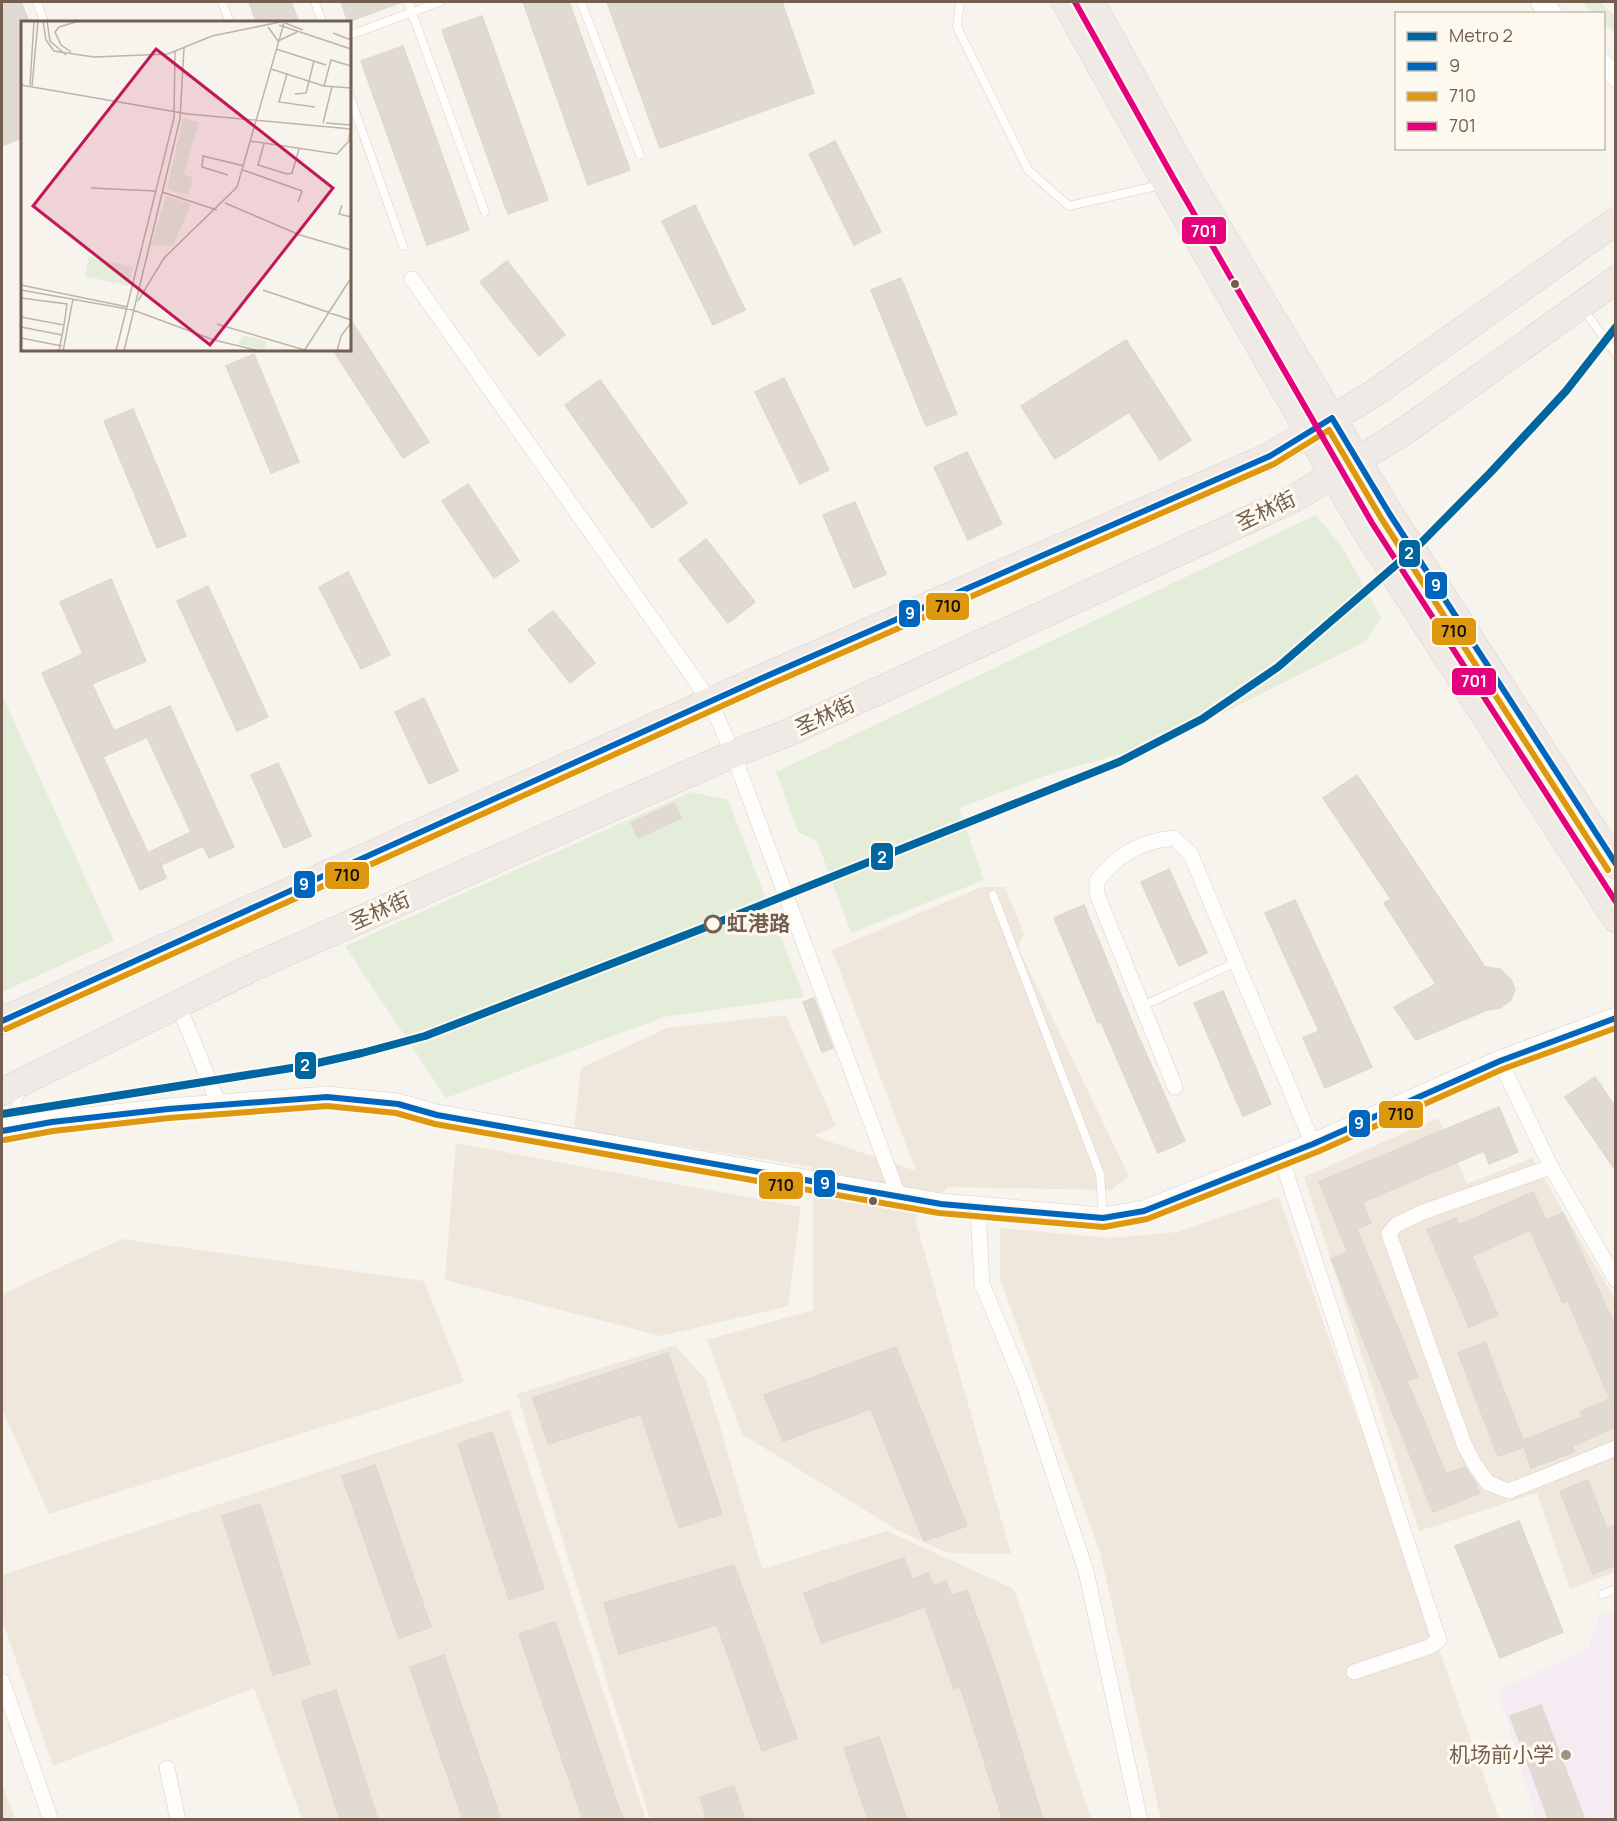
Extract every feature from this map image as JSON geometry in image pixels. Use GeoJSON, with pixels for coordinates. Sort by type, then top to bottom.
{"type":"FeatureCollection","features":[{"type":"Feature","properties":{"kind":"highway"},"geometry":{"type":"LineString","coordinates":[[1065,2],[1166,183],[1371,537],[1616,919]]}},
{"type":"Feature","properties":{"kind":"highway"},"geometry":{"type":"LineString","coordinates":[[1091,2],[1186,174],[1389,513],[1616,865]]}},
{"type":"Feature","properties":{"kind":"highway"},"geometry":{"type":"LineString","coordinates":[[2,1021],[710,701],[1270,456],[1373,394],[1616,220]]}},
{"type":"Feature","properties":{"kind":"highway","name":"圣林街"},"geometry":{"type":"LineString","coordinates":[[2,1092],[256,966],[733,754],[785,734],[1282,504],[1402,433],[1616,280]]}},
{"type":"Feature","properties":{"kind":"street"},"geometry":{"type":"LineString","coordinates":[[412,279],[710,701],[733,754],[899,1197]]}},
{"type":"Feature","properties":{"kind":"street"},"geometry":{"type":"LineString","coordinates":[[1175,1087],[1097,894],[1097,881],[1107,868],[1132,850],[1152,840],[1174,838],[1190,853],[1313,1144]]}},
{"type":"Feature","properties":{"kind":"street"},"geometry":{"type":"LineString","coordinates":[[178,1004],[219,1105]]}},
{"type":"Feature","properties":{"kind":"street"},"geometry":{"type":"LineString","coordinates":[[2,1131],[52,1122],[219,1105],[327,1097],[398,1104],[437,1114],[941,1204],[1103,1218],[1144,1211],[1313,1144],[1500,1061],[1616,1018]]}},
{"type":"Feature","properties":{"kind":"street"},"geometry":{"type":"LineString","coordinates":[[1500,1061],[1551,1167],[1616,1280]]}},
{"type":"Feature","properties":{"kind":"street"},"geometry":{"type":"LineString","coordinates":[[1281,1157],[1439,1640],[1429,1647],[1354,1672]]}},
{"type":"Feature","properties":{"kind":"street"},"geometry":{"type":"LineString","coordinates":[[1551,1167],[1423,1212],[1396,1225],[1389,1234],[1464,1444],[1488,1483],[1509,1491],[1616,1448]]}},
{"type":"Feature","properties":{"kind":"street"},"geometry":{"type":"LineString","coordinates":[[978,1208],[982,1284],[1024,1385],[1086,1571],[1140,1820]]}},
{"type":"Feature","properties":{"kind":"street"},"geometry":{"type":"LineString","coordinates":[[2,1681],[51,1820]]}},
{"type":"Feature","properties":{"kind":"street"},"geometry":{"type":"LineString","coordinates":[[168,1768],[178,1820]]}},
{"type":"Feature","properties":{"kind":"lane"},"geometry":{"type":"LineString","coordinates":[[37,2],[44,21]]}},
{"type":"Feature","properties":{"kind":"lane"},"geometry":{"type":"LineString","coordinates":[[222,2],[230,21]]}},
{"type":"Feature","properties":{"kind":"lane"},"geometry":{"type":"LineString","coordinates":[[315,2],[322,21]]}},
{"type":"Feature","properties":{"kind":"lane"},"geometry":{"type":"LineString","coordinates":[[408,2],[485,212]]}},
{"type":"Feature","properties":{"kind":"lane"},"geometry":{"type":"LineString","coordinates":[[351,35],[440,2]]}},
{"type":"Feature","properties":{"kind":"lane"},"geometry":{"type":"LineString","coordinates":[[581,2],[640,155]]}},
{"type":"Feature","properties":{"kind":"lane"},"geometry":{"type":"LineString","coordinates":[[960,2],[957,27],[1029,170],[1069,206],[1166,183]]}},
{"type":"Feature","properties":{"kind":"lane"},"geometry":{"type":"LineString","coordinates":[[351,100],[403,246]]}},
{"type":"Feature","properties":{"kind":"lane"},"geometry":{"type":"LineString","coordinates":[[1580,305],[1616,354]]}},
{"type":"Feature","properties":{"kind":"lane"},"geometry":{"type":"LineString","coordinates":[[993,895],[1100,1174],[1103,1218]]}},
{"type":"Feature","properties":{"kind":"lane"},"geometry":{"type":"LineString","coordinates":[[1143,1006],[1236,962]]}},
{"type":"Feature","properties":{"kind":"lane"},"geometry":{"type":"LineString","coordinates":[[33,1078],[16,1103],[22,1114],[52,1122]]}},
{"type":"Feature","properties":{"kind":"lane"},"geometry":{"type":"LineString","coordinates":[[1603,1594],[1616,1589]]}},
{"type":"Feature","properties":{"kind":"shaded area"},"geometry":{"type":"Polygon","coordinates":[[[981,887],[1005,887],[1024,934],[1018,947],[1129,1176],[1111,1190],[948,1187],[915,1219],[1011,1554],[948,1553],[897,1530],[742,1434],[707,1340],[813,1310],[813,1167],[574,1129],[581,1068],[667,1028],[786,1015],[836,1126],[813,1136],[916,1171],[832,950],[981,887]]]}},
{"type":"Feature","properties":{"kind":"shaded area"},"geometry":{"type":"Polygon","coordinates":[[[1438,1118],[1467,1184],[1532,1158],[1615,1299],[1615,1572],[1570,1589],[1537,1493],[1419,1531],[1304,1177],[1438,1118]]]}},
{"type":"Feature","properties":{"kind":"shaded area"},"geometry":{"type":"Polygon","coordinates":[[[456,1143],[801,1207],[788,1306],[661,1336],[445,1280],[456,1143]]]}},
{"type":"Feature","properties":{"kind":"shaded area"},"geometry":{"type":"Polygon","coordinates":[[[1279,1197],[1499,1819],[1161,1819],[1100,1552],[1000,1279],[1000,1228],[1110,1238],[1177,1232],[1279,1197]]]}},
{"type":"Feature","properties":{"kind":"shaded area"},"geometry":{"type":"Polygon","coordinates":[[[122,1239],[424,1281],[464,1382],[49,1514],[2,1409],[2,1294],[122,1239]]]}},
{"type":"Feature","properties":{"kind":"shaded area"},"geometry":{"type":"Polygon","coordinates":[[[675,1345],[706,1380],[762,1569],[887,1531],[1014,1589],[1091,1819],[650,1819],[517,1394],[675,1345]]]}},
{"type":"Feature","properties":{"kind":"shaded area"},"geometry":{"type":"Polygon","coordinates":[[[509,1410],[646,1819],[302,1819],[254,1688],[53,1766],[2,1620],[2,1575],[509,1410]]]}},
{"type":"Feature","properties":{"kind":"shaded area","name":"机场前小学"},"geometry":{"type":"Polygon","coordinates":[[[1615,1609],[1615,1819],[1536,1819],[1498,1691],[1588,1648],[1599,1616],[1615,1609]]]}},
{"type":"Feature","properties":{"kind":"shaded area"},"geometry":{"type":"Polygon","coordinates":[[[2,1783],[15,1819],[2,1819],[2,1783]]]}},
{"type":"Feature","properties":{"kind":"green space"},"geometry":{"type":"Polygon","coordinates":[[[1581,2],[1600,2],[1615,16],[1615,33],[1605,24],[1605,12],[1592,12],[1581,2]]]}},
{"type":"Feature","properties":{"kind":"green space"},"geometry":{"type":"Polygon","coordinates":[[[1316,515],[1344,550],[1381,618],[1365,642],[1167,741],[1053,773],[959,808],[984,880],[851,933],[817,841],[798,832],[776,772],[1316,515]]]}},
{"type":"Feature","properties":{"kind":"green space"},"geometry":{"type":"Polygon","coordinates":[[[2,695],[114,941],[2,992],[2,695]]]}},
{"type":"Feature","properties":{"kind":"green space"},"geometry":{"type":"Polygon","coordinates":[[[691,792],[728,800],[804,997],[664,1017],[446,1098],[345,946],[691,792]]]}},
{"type":"Feature","properties":{"kind":"building"},"geometry":{"type":"Polygon","coordinates":[[[2,2],[21,2],[29,21],[21,21],[21,138],[2,146],[2,2]]]}},
{"type":"Feature","properties":{"kind":"building"},"geometry":{"type":"Polygon","coordinates":[[[249,2],[291,2],[299,21],[256,21],[249,2]]]}},
{"type":"Feature","properties":{"kind":"building"},"geometry":{"type":"Polygon","coordinates":[[[341,2],[399,3],[351,21],[348,21],[341,2]]]}},
{"type":"Feature","properties":{"kind":"building"},"geometry":{"type":"Polygon","coordinates":[[[523,2],[569,2],[630,170],[588,185],[523,2]]]}},
{"type":"Feature","properties":{"kind":"building"},"geometry":{"type":"Polygon","coordinates":[[[607,2],[782,2],[814,93],[660,148],[607,2]]]}},
{"type":"Feature","properties":{"kind":"building"},"geometry":{"type":"Polygon","coordinates":[[[482,16],[548,200],[508,214],[442,30],[482,16]]]}},
{"type":"Feature","properties":{"kind":"building"},"geometry":{"type":"Polygon","coordinates":[[[403,46],[469,230],[427,245],[361,61],[403,46]]]}},
{"type":"Feature","properties":{"kind":"building"},"geometry":{"type":"Polygon","coordinates":[[[835,141],[881,232],[854,245],[809,154],[835,141]]]}},
{"type":"Feature","properties":{"kind":"building"},"geometry":{"type":"Polygon","coordinates":[[[695,205],[745,310],[713,325],[662,221],[695,205]]]}},
{"type":"Feature","properties":{"kind":"building"},"geometry":{"type":"Polygon","coordinates":[[[507,261],[565,335],[539,356],[480,282],[507,261]]]}},
{"type":"Feature","properties":{"kind":"building"},"geometry":{"type":"Polygon","coordinates":[[[901,278],[957,414],[926,426],[871,290],[901,278]]]}},
{"type":"Feature","properties":{"kind":"building"},"geometry":{"type":"Polygon","coordinates":[[[351,321],[429,442],[403,458],[334,351],[351,351],[351,321]]]}},
{"type":"Feature","properties":{"kind":"building"},"geometry":{"type":"Polygon","coordinates":[[[1126,340],[1191,440],[1160,460],[1129,412],[1055,459],[1021,406],[1126,340]]]}},
{"type":"Feature","properties":{"kind":"building"},"geometry":{"type":"Polygon","coordinates":[[[254,354],[299,462],[271,473],[226,366],[254,354]]]}},
{"type":"Feature","properties":{"kind":"building"},"geometry":{"type":"Polygon","coordinates":[[[784,378],[829,470],[800,484],[755,392],[784,378]]]}},
{"type":"Feature","properties":{"kind":"building"},"geometry":{"type":"Polygon","coordinates":[[[600,380],[687,503],[652,528],[565,405],[600,380]]]}},
{"type":"Feature","properties":{"kind":"building"},"geometry":{"type":"Polygon","coordinates":[[[133,409],[186,536],[157,548],[104,421],[133,409]]]}},
{"type":"Feature","properties":{"kind":"building"},"geometry":{"type":"Polygon","coordinates":[[[967,452],[1002,524],[968,540],[934,467],[967,452]]]}},
{"type":"Feature","properties":{"kind":"building"},"geometry":{"type":"Polygon","coordinates":[[[468,484],[519,561],[494,578],[442,501],[468,484]]]}},
{"type":"Feature","properties":{"kind":"building"},"geometry":{"type":"Polygon","coordinates":[[[855,502],[886,574],[854,588],[823,515],[855,502]]]}},
{"type":"Feature","properties":{"kind":"building"},"geometry":{"type":"Polygon","coordinates":[[[706,539],[755,602],[728,623],[679,560],[706,539]]]}},
{"type":"Feature","properties":{"kind":"building"},"geometry":{"type":"Polygon","coordinates":[[[348,572],[390,655],[361,669],[319,587],[348,572]]]}},
{"type":"Feature","properties":{"kind":"building"},"geometry":{"type":"Polygon","coordinates":[[[111,579],[146,661],[92,684],[114,731],[170,706],[234,847],[209,858],[203,846],[161,865],[166,878],[140,890],[42,673],[83,654],[60,602],[111,579]],[[147,737],[103,757],[148,853],[191,832],[147,737]]]}},
{"type":"Feature","properties":{"kind":"building"},"geometry":{"type":"Polygon","coordinates":[[[208,586],[268,717],[237,731],[177,601],[208,586]]]}},
{"type":"Feature","properties":{"kind":"building"},"geometry":{"type":"Polygon","coordinates":[[[553,611],[595,663],[570,683],[528,630],[553,611]]]}},
{"type":"Feature","properties":{"kind":"building"},"geometry":{"type":"Polygon","coordinates":[[[424,698],[458,771],[429,784],[395,712],[424,698]]]}},
{"type":"Feature","properties":{"kind":"building"},"geometry":{"type":"Polygon","coordinates":[[[278,763],[311,836],[284,848],[251,775],[278,763]]]}},
{"type":"Feature","properties":{"kind":"building"},"geometry":{"type":"Polygon","coordinates":[[[1357,775],[1485,967],[1500,969],[1511,980],[1515,989],[1511,1000],[1500,1008],[1487,1010],[1416,1040],[1394,1007],[1436,984],[1384,903],[1391,899],[1323,798],[1357,775]]]}},
{"type":"Feature","properties":{"kind":"building"},"geometry":{"type":"Polygon","coordinates":[[[674,803],[681,818],[638,838],[631,823],[674,803]]]}},
{"type":"Feature","properties":{"kind":"building"},"geometry":{"type":"Polygon","coordinates":[[[1169,869],[1207,953],[1179,966],[1141,882],[1169,869]]]}},
{"type":"Feature","properties":{"kind":"building"},"geometry":{"type":"Polygon","coordinates":[[[1295,900],[1372,1067],[1325,1088],[1303,1038],[1319,1031],[1265,913],[1295,900]]]}},
{"type":"Feature","properties":{"kind":"building"},"geometry":{"type":"Polygon","coordinates":[[[1084,905],[1185,1141],[1158,1153],[1101,1022],[1098,1023],[1054,918],[1084,905]]]}},
{"type":"Feature","properties":{"kind":"building"},"geometry":{"type":"Polygon","coordinates":[[[1223,991],[1271,1104],[1243,1116],[1194,1003],[1223,991]]]}},
{"type":"Feature","properties":{"kind":"building"},"geometry":{"type":"Polygon","coordinates":[[[814,998],[833,1048],[822,1052],[803,1002],[814,998]]]}},
{"type":"Feature","properties":{"kind":"building"},"geometry":{"type":"Polygon","coordinates":[[[1595,1077],[1616,1108],[1616,1171],[1565,1097],[1595,1077]]]}},
{"type":"Feature","properties":{"kind":"building"},"geometry":{"type":"Polygon","coordinates":[[[1499,1107],[1518,1152],[1489,1164],[1484,1151],[1362,1202],[1371,1223],[1357,1229],[1418,1377],[1407,1381],[1446,1474],[1465,1467],[1480,1493],[1433,1512],[1331,1259],[1348,1252],[1319,1182],[1499,1107]]]}},
{"type":"Feature","properties":{"kind":"building"},"geometry":{"type":"Polygon","coordinates":[[[1533,1192],[1546,1220],[1563,1213],[1616,1328],[1616,1427],[1572,1446],[1574,1452],[1531,1468],[1524,1447],[1498,1456],[1458,1353],[1485,1342],[1523,1440],[1582,1417],[1580,1412],[1610,1399],[1568,1301],[1563,1303],[1530,1230],[1472,1256],[1498,1315],[1469,1327],[1427,1230],[1456,1218],[1459,1225],[1533,1192]]]}},
{"type":"Feature","properties":{"kind":"building"},"geometry":{"type":"Polygon","coordinates":[[[896,1347],[967,1526],[924,1541],[871,1409],[783,1441],[764,1395],[896,1347]]]}},
{"type":"Feature","properties":{"kind":"building"},"geometry":{"type":"Polygon","coordinates":[[[668,1353],[722,1514],[679,1528],[641,1414],[548,1444],[533,1398],[668,1353]]]}},
{"type":"Feature","properties":{"kind":"building"},"geometry":{"type":"Polygon","coordinates":[[[492,1432],[544,1589],[509,1599],[458,1444],[492,1432]]]}},
{"type":"Feature","properties":{"kind":"building"},"geometry":{"type":"Polygon","coordinates":[[[375,1465],[431,1627],[399,1638],[342,1476],[375,1465]]]}},
{"type":"Feature","properties":{"kind":"building"},"geometry":{"type":"Polygon","coordinates":[[[1588,1480],[1607,1529],[1616,1525],[1616,1565],[1593,1574],[1560,1491],[1588,1480]]]}},
{"type":"Feature","properties":{"kind":"building"},"geometry":{"type":"Polygon","coordinates":[[[260,1504],[310,1664],[273,1675],[222,1516],[260,1504]]]}},
{"type":"Feature","properties":{"kind":"building"},"geometry":{"type":"Polygon","coordinates":[[[1519,1521],[1563,1632],[1500,1658],[1455,1546],[1519,1521]]]}},
{"type":"Feature","properties":{"kind":"building"},"geometry":{"type":"Polygon","coordinates":[[[904,1558],[912,1579],[928,1573],[933,1586],[946,1581],[951,1596],[967,1590],[997,1673],[1043,1820],[1003,1820],[960,1686],[954,1689],[925,1607],[822,1643],[804,1593],[904,1558]]]}},
{"type":"Feature","properties":{"kind":"building"},"geometry":{"type":"Polygon","coordinates":[[[734,1565],[797,1738],[762,1751],[717,1625],[619,1654],[604,1603],[734,1565]]]}},
{"type":"Feature","properties":{"kind":"building"},"geometry":{"type":"Polygon","coordinates":[[[555,1622],[623,1820],[583,1820],[519,1634],[555,1622]]]}},
{"type":"Feature","properties":{"kind":"building"},"geometry":{"type":"Polygon","coordinates":[[[444,1655],[501,1820],[463,1820],[410,1667],[444,1655]]]}},
{"type":"Feature","properties":{"kind":"building"},"geometry":{"type":"Polygon","coordinates":[[[336,1690],[378,1820],[340,1820],[302,1701],[336,1690]]]}},
{"type":"Feature","properties":{"kind":"building"},"geometry":{"type":"Polygon","coordinates":[[[1541,1705],[1585,1820],[1549,1820],[1510,1716],[1541,1705]]]}},
{"type":"Feature","properties":{"kind":"building"},"geometry":{"type":"Polygon","coordinates":[[[879,1737],[907,1820],[868,1820],[844,1748],[879,1737]]]}},
{"type":"Feature","properties":{"kind":"building"},"geometry":{"type":"Polygon","coordinates":[[[734,1786],[745,1820],[707,1820],[700,1797],[734,1786]]]}},
{"type":"Feature","properties":{"kind":"metro line","name":"2"},"geometry":{"type":"LineString","coordinates":[[2,1114],[304,1066],[425,1036],[714,924],[1119,762],[1202,719],[1278,667],[1418,546],[1566,391],[1616,327]]}},
{"type":"Feature","properties":{"kind":"transit line","name":"701"},"geometry":{"type":"LineString","coordinates":[[1075,2],[1372,523],[1616,902]]}},
{"type":"Feature","properties":{"kind":"transit line","name":"9"},"geometry":{"type":"LineString","coordinates":[[2,1021],[760,679],[1270,456],[1332,418],[1389,513],[1616,864]]}},
{"type":"Feature","properties":{"kind":"transit line","name":"710"},"geometry":{"type":"LineString","coordinates":[[6,1029],[764,687],[1274,464],[1329,430],[1381,518],[1608,870]]}},
{"type":"Feature","properties":{"kind":"transit line","name":"9"},"geometry":{"type":"LineString","coordinates":[[2,1131],[52,1122],[168,1109],[327,1097],[398,1104],[437,1115],[941,1204],[1103,1218],[1144,1211],[1313,1144],[1500,1061],[1616,1018]]}},
{"type":"Feature","properties":{"kind":"transit line","name":"710"},"geometry":{"type":"LineString","coordinates":[[4,1140],[53,1131],[169,1118],[327,1106],[396,1113],[435,1124],[939,1213],[1104,1227],[1147,1219],[1317,1152],[1503,1069],[1616,1028]]}},
{"type":"Feature","properties":{"kind":"place","name":"虹港路"},"geometry":{"type":"Point","coordinates":[713,924]}},
{"type":"Feature","properties":{"kind":"place","name":"机场前小学"},"geometry":{"type":"Point","coordinates":[1566,1755]}}]}
